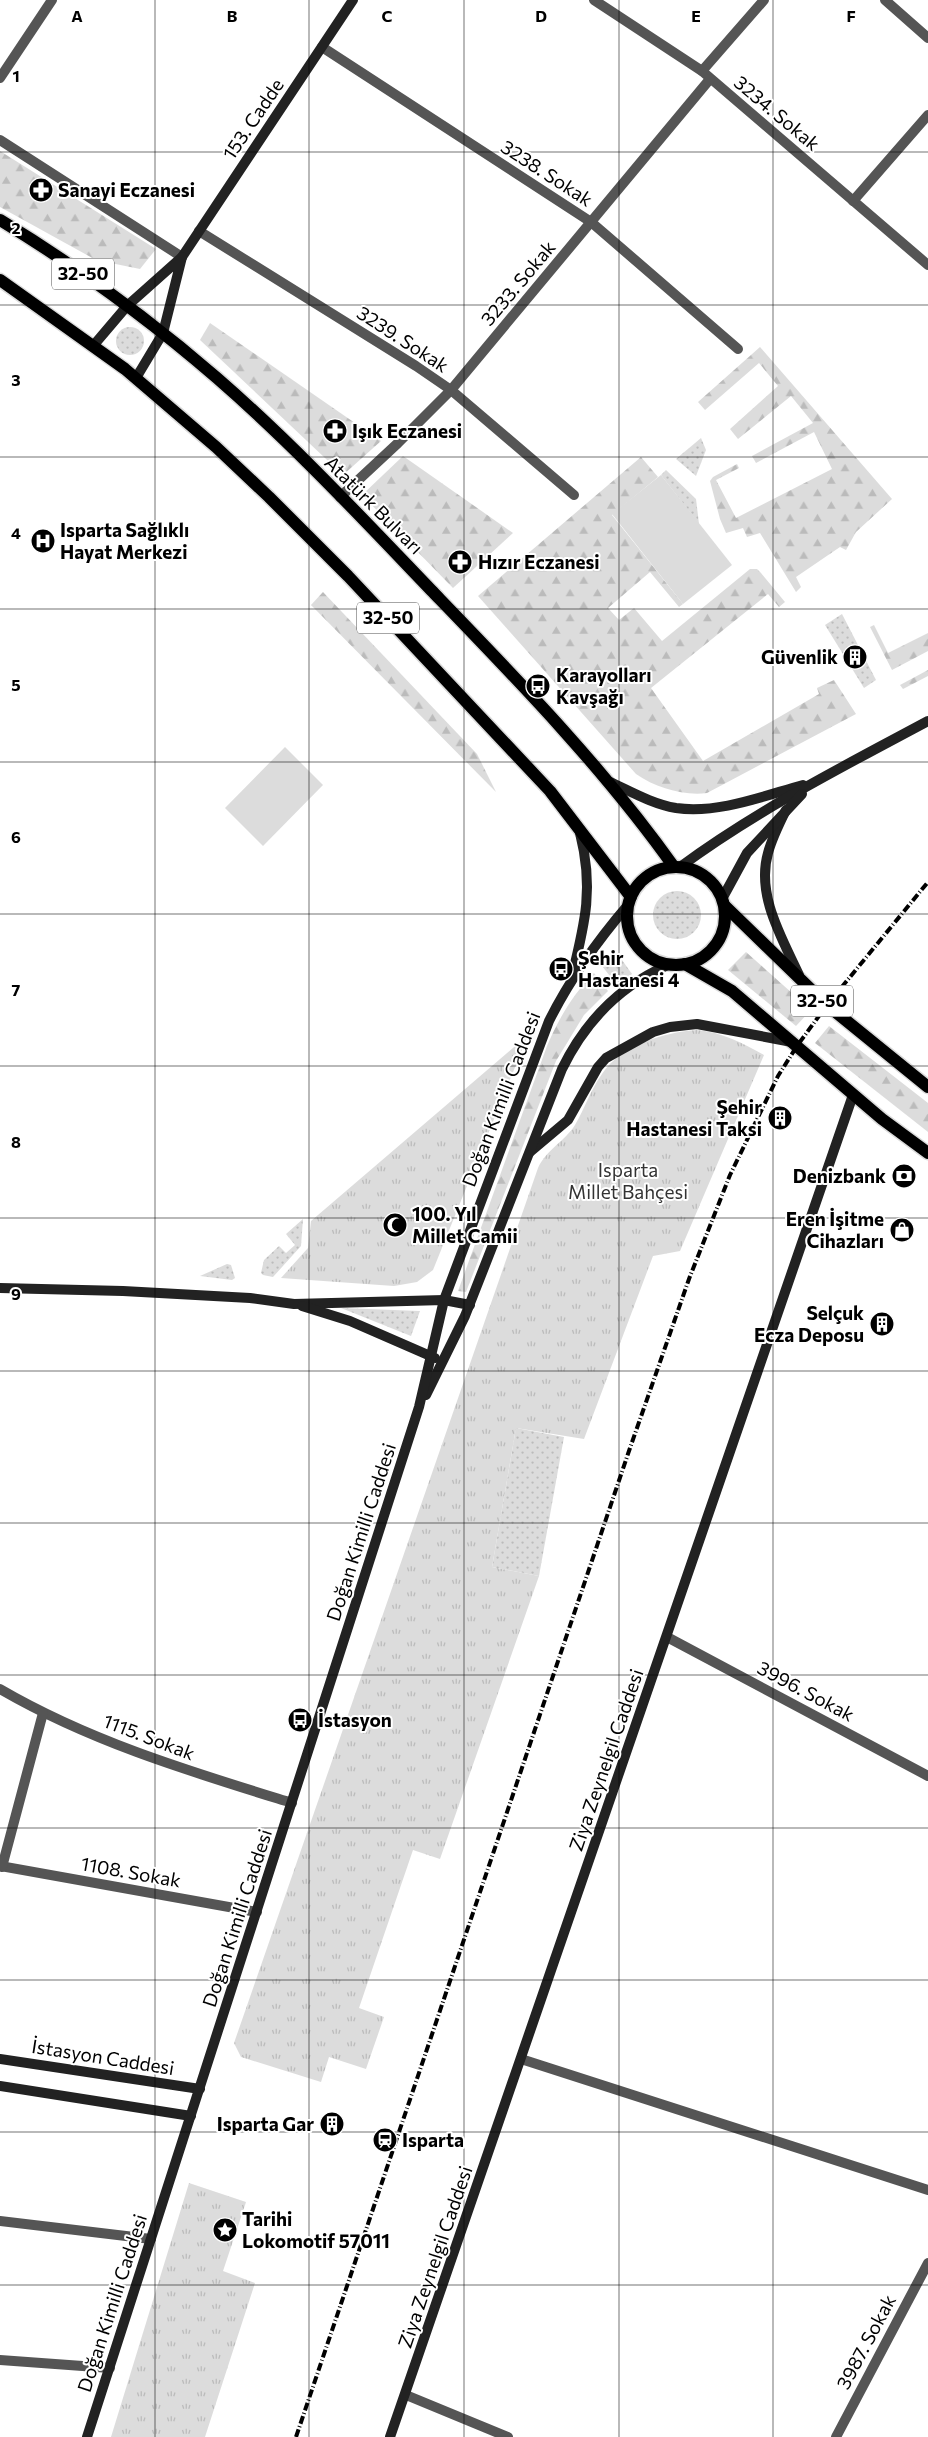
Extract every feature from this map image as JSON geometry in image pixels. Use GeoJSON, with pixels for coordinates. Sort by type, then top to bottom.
{"type":"FeatureCollection","features":[{"type":"Feature","properties":{"kind":"main road","name":"153. Cadde"},"geometry":{"type":"LineString","coordinates":[[182,257],[353,0]]}},
{"type":"Feature","properties":{"kind":"main road","name":"Atatürk Bulvarı"},"geometry":{"type":"LineString","coordinates":[[0,220],[127,306],[217,378],[340,496],[503,666],[605,779],[677,867]]}},
{"type":"Feature","properties":{"kind":"main road"},"geometry":{"type":"LineString","coordinates":[[93,346],[127,306],[182,257]]}},
{"type":"Feature","properties":{"kind":"main road"},"geometry":{"type":"LineString","coordinates":[[136,378],[150,358],[162,333],[182,257]]}},
{"type":"Feature","properties":{"kind":"main road","name":"32-50"},"geometry":{"type":"LineString","coordinates":[[0,280],[136,378],[216,447],[319,546],[515,752],[578,825],[629,901]]}},
{"type":"Feature","properties":{"kind":"main road"},"geometry":{"type":"LineString","coordinates":[[677,867],[700,873],[719,892],[723,902],[724,926],[716,944],[707,955],[686,964],[668,965],[655,961],[636,945],[630,935],[627,923],[629,901],[642,880],[652,873],[677,867],[814,782],[928,722]]}},
{"type":"Feature","properties":{"kind":"main road"},"geometry":{"type":"LineString","coordinates":[[605,779],[656,803],[699,810],[740,802],[814,782]]}},
{"type":"Feature","properties":{"kind":"main road"},"geometry":{"type":"LineString","coordinates":[[723,902],[744,857],[814,782]]}},
{"type":"Feature","properties":{"kind":"main road"},"geometry":{"type":"LineString","coordinates":[[786,810],[767,855],[767,891],[777,929],[803,983]]}},
{"type":"Feature","properties":{"kind":"main road"},"geometry":{"type":"LineString","coordinates":[[570,983],[588,901],[586,862],[578,825]]}},
{"type":"Feature","properties":{"kind":"main road","name":"Doğan Kimilli Caddesi"},"geometry":{"type":"LineString","coordinates":[[87,2437],[419,1409],[444,1300],[540,1042],[559,1001],[629,901]]}},
{"type":"Feature","properties":{"kind":"main road","name":"32-50"},"geometry":{"type":"LineString","coordinates":[[723,902],[827,1005],[928,1087]]}},
{"type":"Feature","properties":{"kind":"main road","name":"32-50"},"geometry":{"type":"LineString","coordinates":[[686,964],[732,991],[853,1095],[928,1153]]}},
{"type":"Feature","properties":{"kind":"main road","name":"Doğan Kimilli Caddesi"},"geometry":{"type":"LineString","coordinates":[[419,1409],[470,1305],[562,1069],[582,1031],[627,987],[668,965]]}},
{"type":"Feature","properties":{"kind":"main road"},"geometry":{"type":"LineString","coordinates":[[529,1153],[568,1120],[598,1067],[606,1058],[615,1051],[653,1032],[670,1027],[698,1024],[793,1042]]}},
{"type":"Feature","properties":{"kind":"main road","name":"Ziya Zeynelgil Caddesi"},"geometry":{"type":"LineString","coordinates":[[390,2437],[853,1095]]}},
{"type":"Feature","properties":{"kind":"main road"},"geometry":{"type":"LineString","coordinates":[[0,1288],[123,1291],[250,1298],[294,1304],[350,1321],[431,1355],[443,1362]]}},
{"type":"Feature","properties":{"kind":"main road"},"geometry":{"type":"LineString","coordinates":[[294,1304],[444,1300],[470,1305]]}},
{"type":"Feature","properties":{"kind":"main road","name":"İstasyon Caddesi"},"geometry":{"type":"LineString","coordinates":[[0,2059],[200,2089]]}},
{"type":"Feature","properties":{"kind":"main road"},"geometry":{"type":"LineString","coordinates":[[0,2086],[191,2116]]}},
{"type":"Feature","properties":{"kind":"street"},"geometry":{"type":"LineString","coordinates":[[0,78],[52,0]]}},
{"type":"Feature","properties":{"kind":"street","name":"3234. Sokak"},"geometry":{"type":"LineString","coordinates":[[594,0],[702,71],[928,264]]}},
{"type":"Feature","properties":{"kind":"street"},"geometry":{"type":"LineString","coordinates":[[702,71],[764,0]]}},
{"type":"Feature","properties":{"kind":"street"},"geometry":{"type":"LineString","coordinates":[[885,0],[928,38]]}},
{"type":"Feature","properties":{"kind":"street","name":"3238. Sokak"},"geometry":{"type":"LineString","coordinates":[[322,47],[591,222],[738,349]]}},
{"type":"Feature","properties":{"kind":"street","name":"3233. Sokak"},"geometry":{"type":"LineString","coordinates":[[340,496],[398,443],[451,390],[710,79]]}},
{"type":"Feature","properties":{"kind":"street"},"geometry":{"type":"LineString","coordinates":[[853,200],[928,115]]}},
{"type":"Feature","properties":{"kind":"street"},"geometry":{"type":"LineString","coordinates":[[0,140],[182,257]]}},
{"type":"Feature","properties":{"kind":"street","name":"3239. Sokak"},"geometry":{"type":"LineString","coordinates":[[200,231],[407,360],[451,390],[574,495]]}},
{"type":"Feature","properties":{"kind":"street","name":"3996. Sokak"},"geometry":{"type":"LineString","coordinates":[[667,1637],[928,1776]]}},
{"type":"Feature","properties":{"kind":"street","name":"1115. Sokak"},"geometry":{"type":"LineString","coordinates":[[0,1689],[43,1712],[124,1748],[292,1803]]}},
{"type":"Feature","properties":{"kind":"street"},"geometry":{"type":"LineString","coordinates":[[1,1867],[43,1712]]}},
{"type":"Feature","properties":{"kind":"street","name":"1108. Sokak"},"geometry":{"type":"LineString","coordinates":[[1,1867],[257,1912]]}},
{"type":"Feature","properties":{"kind":"street"},"geometry":{"type":"LineString","coordinates":[[521,2059],[928,2190]]}},
{"type":"Feature","properties":{"kind":"street"},"geometry":{"type":"LineString","coordinates":[[0,2221],[151,2239]]}},
{"type":"Feature","properties":{"kind":"street","name":"3987. Sokak"},"geometry":{"type":"LineString","coordinates":[[836,2437],[928,2263]]}},
{"type":"Feature","properties":{"kind":"street"},"geometry":{"type":"LineString","coordinates":[[0,2360],[110,2368]]}},
{"type":"Feature","properties":{"kind":"street"},"geometry":{"type":"LineString","coordinates":[[406,2395],[508,2437]]}},
{"type":"Feature","properties":{"kind":"green space"},"geometry":{"type":"Polygon","coordinates":[[[0,151],[156,249],[140,269],[96,260],[0,207],[0,151]]]}},
{"type":"Feature","properties":{"kind":"green space"},"geometry":{"type":"Polygon","coordinates":[[[210,323],[381,441],[343,475],[200,340],[210,323]]]}},
{"type":"Feature","properties":{"kind":"green space"},"geometry":{"type":"Polygon","coordinates":[[[130,327],[140,331],[144,341],[140,351],[130,355],[120,351],[116,341],[120,331],[130,327]]]}},
{"type":"Feature","properties":{"kind":"green space"},"geometry":{"type":"Polygon","coordinates":[[[760,347],[892,499],[856,532],[846,550],[840,547],[796,577],[801,587],[796,592],[760,533],[747,537],[743,528],[726,533],[720,519],[710,481],[713,477],[737,464],[739,468],[716,480],[736,518],[832,469],[814,432],[756,463],[752,456],[813,423],[791,396],[738,439],[730,429],[778,386],[759,363],[705,410],[698,402],[760,347]]]}},
{"type":"Feature","properties":{"kind":"green space"},"geometry":{"type":"Polygon","coordinates":[[[701,438],[706,450],[696,476],[676,459],[701,438]]]}},
{"type":"Feature","properties":{"kind":"green space"},"geometry":{"type":"Polygon","coordinates":[[[403,456],[513,533],[453,588],[362,495],[403,456]]]}},
{"type":"Feature","properties":{"kind":"green space"},"geometry":{"type":"Polygon","coordinates":[[[641,457],[658,477],[612,515],[683,604],[679,607],[650,572],[608,608],[619,620],[634,608],[662,641],[750,569],[757,569],[785,602],[779,607],[768,594],[651,688],[703,761],[819,694],[817,688],[834,680],[856,714],[707,793],[698,794],[670,790],[636,774],[478,596],[641,457]]]}},
{"type":"Feature","properties":{"kind":"green space"},"geometry":{"type":"Polygon","coordinates":[[[666,470],[696,499],[699,524],[661,475],[666,470]]]}},
{"type":"Feature","properties":{"kind":"green space"},"geometry":{"type":"Polygon","coordinates":[[[661,475],[732,565],[683,604],[612,514],[661,475]]]}},
{"type":"Feature","properties":{"kind":"green space"},"geometry":{"type":"Polygon","coordinates":[[[323,592],[477,754],[496,792],[311,605],[323,592]]]}},
{"type":"Feature","properties":{"kind":"green space"},"geometry":{"type":"Polygon","coordinates":[[[842,614],[876,680],[864,688],[825,625],[842,614]]]}},
{"type":"Feature","properties":{"kind":"green space"},"geometry":{"type":"Polygon","coordinates":[[[874,625],[888,653],[928,633],[928,651],[892,670],[870,627],[874,625]]]}},
{"type":"Feature","properties":{"kind":"green space"},"geometry":{"type":"Polygon","coordinates":[[[928,670],[928,676],[903,689],[900,685],[928,670]]]}},
{"type":"Feature","properties":{"kind":"green space"},"geometry":{"type":"Polygon","coordinates":[[[285,747],[323,785],[263,846],[225,808],[285,747]]]}},
{"type":"Feature","properties":{"kind":"green space"},"geometry":{"type":"Polygon","coordinates":[[[677,891],[686,893],[694,898],[699,906],[701,915],[699,924],[694,932],[686,937],[677,939],[668,937],[660,932],[655,924],[653,915],[655,906],[660,898],[668,893],[677,891]]]}},
{"type":"Feature","properties":{"kind":"green space"},"geometry":{"type":"Polygon","coordinates":[[[746,952],[811,1010],[796,1026],[728,970],[746,952]]]}},
{"type":"Feature","properties":{"kind":"green space"},"geometry":{"type":"Polygon","coordinates":[[[617,953],[632,974],[617,985],[602,966],[617,953]]]}},
{"type":"Feature","properties":{"kind":"green space"},"geometry":{"type":"Polygon","coordinates":[[[594,973],[608,991],[584,1015],[556,1061],[466,1292],[458,1291],[547,1046],[567,1007],[579,989],[594,973]]]}},
{"type":"Feature","properties":{"kind":"green space"},"geometry":{"type":"Polygon","coordinates":[[[829,1026],[928,1103],[928,1132],[815,1043],[829,1026]]]}},
{"type":"Feature","properties":{"kind":"green space","name":"Isparta Millet Bahçesi"},"geometry":{"type":"Polygon","coordinates":[[[697,1030],[740,1042],[764,1055],[680,1251],[653,1256],[584,1439],[516,1428],[492,1567],[539,1576],[440,1859],[413,1850],[359,2008],[384,2017],[366,2069],[329,2057],[321,2082],[241,2057],[234,2043],[538,1168],[546,1156],[571,1131],[602,1074],[620,1055],[658,1037],[697,1030]]]}},
{"type":"Feature","properties":{"kind":"green space"},"geometry":{"type":"Polygon","coordinates":[[[528,1035],[433,1270],[417,1282],[394,1286],[281,1278],[308,1248],[311,1221],[528,1035]]]}},
{"type":"Feature","properties":{"kind":"green space"},"geometry":{"type":"Polygon","coordinates":[[[303,1219],[301,1246],[273,1277],[263,1275],[261,1273],[264,1260],[279,1246],[286,1253],[295,1245],[286,1234],[303,1219]]]}},
{"type":"Feature","properties":{"kind":"green space"},"geometry":{"type":"Polygon","coordinates":[[[227,1264],[231,1265],[235,1278],[232,1280],[200,1276],[227,1264]]]}},
{"type":"Feature","properties":{"kind":"green space"},"geometry":{"type":"Polygon","coordinates":[[[341,1308],[420,1311],[411,1336],[341,1308]]]}},
{"type":"Feature","properties":{"kind":"green space"},"geometry":{"type":"Polygon","coordinates":[[[516,1428],[564,1437],[539,1576],[492,1567],[516,1428]]]}},
{"type":"Feature","properties":{"kind":"green space"},"geometry":{"type":"Polygon","coordinates":[[[189,2183],[246,2202],[223,2271],[255,2283],[205,2437],[111,2437],[189,2183]]]}},
{"type":"Feature","properties":{"kind":"railway"},"geometry":{"type":"LineString","coordinates":[[296,2437],[630,1448],[689,1279],[730,1175],[778,1076],[797,1046],[827,1005],[928,882]]}},
{"type":"Feature","properties":{"kind":"place","name":"Sanayi Eczanesi"},"geometry":{"type":"Point","coordinates":[41,190]}},
{"type":"Feature","properties":{"kind":"place","name":"Işık Eczanesi"},"geometry":{"type":"Point","coordinates":[335,431]}},
{"type":"Feature","properties":{"kind":"place","name":"Isparta Sağlıklı Hayat Merkezi"},"geometry":{"type":"Point","coordinates":[43,541]}},
{"type":"Feature","properties":{"kind":"place","name":"Hızır Eczanesi"},"geometry":{"type":"Point","coordinates":[460,562]}},
{"type":"Feature","properties":{"kind":"place","name":"Güvenlik"},"geometry":{"type":"Point","coordinates":[855,657]}},
{"type":"Feature","properties":{"kind":"place","name":"Karayolları Kavşağı"},"geometry":{"type":"Point","coordinates":[538,686]}},
{"type":"Feature","properties":{"kind":"place","name":"Şehir Hastanesi 4"},"geometry":{"type":"Point","coordinates":[561,969]}},
{"type":"Feature","properties":{"kind":"place","name":"Şehir Hastanesi Taksi"},"geometry":{"type":"Point","coordinates":[780,1118]}},
{"type":"Feature","properties":{"kind":"place","name":"Denizbank"},"geometry":{"type":"Point","coordinates":[904,1176]}},
{"type":"Feature","properties":{"kind":"place","name":"100. Yıl Millet Camii"},"geometry":{"type":"Point","coordinates":[395,1225]}},
{"type":"Feature","properties":{"kind":"place","name":"Eren İşitme Cihazları"},"geometry":{"type":"Point","coordinates":[902,1230]}},
{"type":"Feature","properties":{"kind":"place","name":"Selçuk Ecza Deposu"},"geometry":{"type":"Point","coordinates":[882,1324]}},
{"type":"Feature","properties":{"kind":"place","name":"İstasyon"},"geometry":{"type":"Point","coordinates":[300,1720]}},
{"type":"Feature","properties":{"kind":"place","name":"Isparta Gar"},"geometry":{"type":"Point","coordinates":[332,2124]}},
{"type":"Feature","properties":{"kind":"place","name":"Isparta"},"geometry":{"type":"Point","coordinates":[385,2140]}},
{"type":"Feature","properties":{"kind":"place","name":"Tarihi Lokomotif 57011"},"geometry":{"type":"Point","coordinates":[225,2230]}}]}
